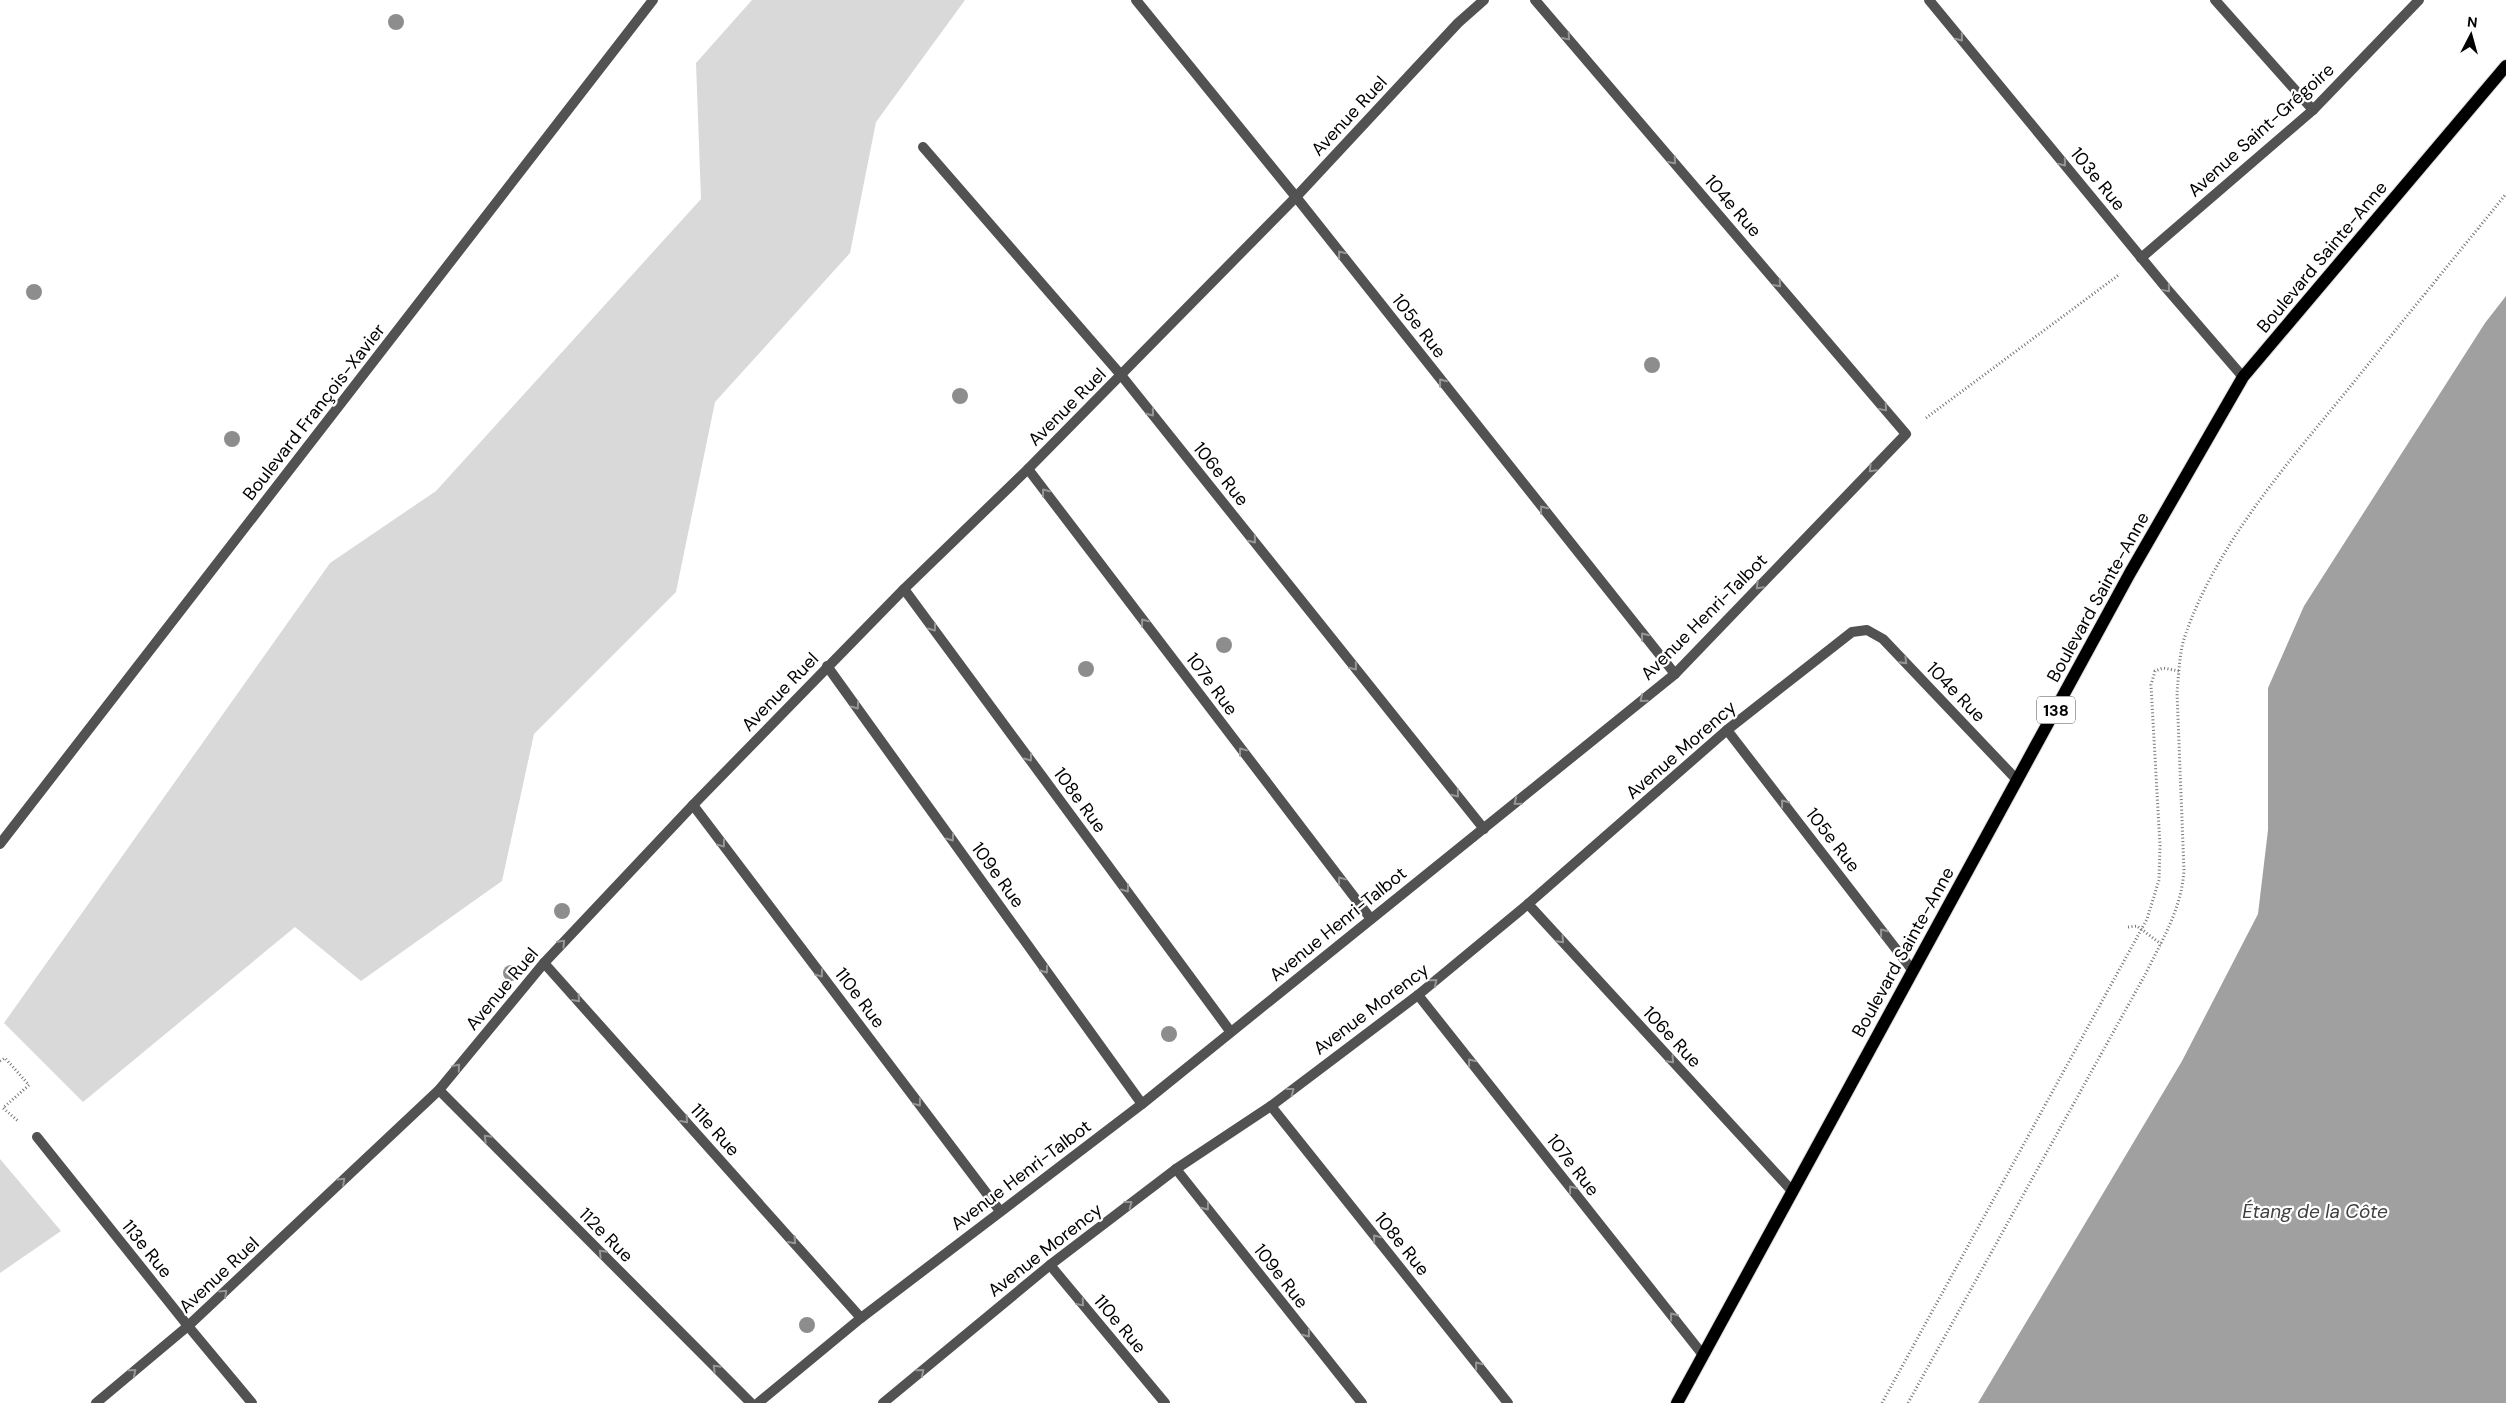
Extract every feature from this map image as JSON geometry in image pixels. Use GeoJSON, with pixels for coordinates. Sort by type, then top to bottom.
{"type":"FeatureCollection","features":[{"type":"Feature","properties":{"kind":"main road","name":"Boulevard Sainte-Anne"},"geometry":{"type":"LineString","coordinates":[[1677,1403],[2130,573],[2243,378],[2506,66]]}},
{"type":"Feature","properties":{"kind":"street","name":"Boulevard François-Xavier"},"geometry":{"type":"LineString","coordinates":[[0,844],[653,0]]}},
{"type":"Feature","properties":{"kind":"street","name":"105e Rue"},"geometry":{"type":"LineString","coordinates":[[1136,0],[1296,197],[1674,674]]}},
{"type":"Feature","properties":{"kind":"street","name":"Avenue Ruel"},"geometry":{"type":"LineString","coordinates":[[96,1403],[188,1326],[439,1090],[544,963],[693,805],[904,588],[1028,470],[1296,197],[1458,23],[1484,0]]}},
{"type":"Feature","properties":{"kind":"street","name":"104e Rue"},"geometry":{"type":"LineString","coordinates":[[1535,0],[1906,434]]}},
{"type":"Feature","properties":{"kind":"street","name":"103e Rue"},"geometry":{"type":"LineString","coordinates":[[1929,0],[2141,258],[2243,378]]}},
{"type":"Feature","properties":{"kind":"street"},"geometry":{"type":"LineString","coordinates":[[2216,0],[2313,110]]}},
{"type":"Feature","properties":{"kind":"street","name":"Avenue Saint-Grégoire"},"geometry":{"type":"LineString","coordinates":[[2141,258],[2313,110],[2419,0]]}},
{"type":"Feature","properties":{"kind":"street","name":"106e Rue"},"geometry":{"type":"LineString","coordinates":[[922,147],[1121,375],[1484,829]]}},
{"type":"Feature","properties":{"kind":"street","name":"Avenue Henri-Talbot"},"geometry":{"type":"LineString","coordinates":[[758,1403],[861,1318],[1142,1104],[1674,674],[1906,434]]}},
{"type":"Feature","properties":{"kind":"street","name":"107e Rue"},"geometry":{"type":"LineString","coordinates":[[1028,470],[1371,919]]}},
{"type":"Feature","properties":{"kind":"street","name":"108e Rue"},"geometry":{"type":"LineString","coordinates":[[904,588],[1230,1031]]}},
{"type":"Feature","properties":{"kind":"street","name":"104e Rue"},"geometry":{"type":"LineString","coordinates":[[1867,630],[1882,639],[2018,780]]}},
{"type":"Feature","properties":{"kind":"street","name":"Avenue Morency"},"geometry":{"type":"LineString","coordinates":[[883,1403],[1050,1265],[1176,1169],[1270,1106],[1418,995],[1528,904],[1727,730],[1852,632],[1867,630]]}},
{"type":"Feature","properties":{"kind":"street","name":"109e Rue"},"geometry":{"type":"LineString","coordinates":[[827,666],[1142,1104]]}},
{"type":"Feature","properties":{"kind":"street","name":"105e Rue"},"geometry":{"type":"LineString","coordinates":[[1727,730],[1913,971]]}},
{"type":"Feature","properties":{"kind":"street","name":"110e Rue"},"geometry":{"type":"LineString","coordinates":[[693,805],[1000,1211]]}},
{"type":"Feature","properties":{"kind":"street","name":"106e Rue"},"geometry":{"type":"LineString","coordinates":[[1528,904],[1792,1192]]}},
{"type":"Feature","properties":{"kind":"street","name":"111e Rue"},"geometry":{"type":"LineString","coordinates":[[544,963],[861,1318]]}},
{"type":"Feature","properties":{"kind":"street","name":"107e Rue"},"geometry":{"type":"LineString","coordinates":[[1418,995],[1703,1355]]}},
{"type":"Feature","properties":{"kind":"street","name":"112e Rue"},"geometry":{"type":"LineString","coordinates":[[439,1090],[750,1403]]}},
{"type":"Feature","properties":{"kind":"street","name":"108e Rue"},"geometry":{"type":"LineString","coordinates":[[1270,1106],[1508,1403]]}},
{"type":"Feature","properties":{"kind":"street","name":"113e Rue"},"geometry":{"type":"LineString","coordinates":[[37,1137],[252,1403]]}},
{"type":"Feature","properties":{"kind":"street","name":"109e Rue"},"geometry":{"type":"LineString","coordinates":[[1176,1169],[1362,1403]]}},
{"type":"Feature","properties":{"kind":"street","name":"110e Rue"},"geometry":{"type":"LineString","coordinates":[[1050,1265],[1165,1403]]}},
{"type":"Feature","properties":{"kind":"path"},"geometry":{"type":"LineString","coordinates":[[1908,1403],[2173,919],[2182,893],[2184,835],[2177,692],[2184,638],[2202,594],[2254,510],[2284,468],[2506,194]]}},
{"type":"Feature","properties":{"kind":"path"},"geometry":{"type":"LineString","coordinates":[[1906,434],[2141,258]]}},
{"type":"Feature","properties":{"kind":"path"},"geometry":{"type":"LineString","coordinates":[[1882,1403],[2143,930],[2159,880],[2160,846],[2151,685],[2155,671],[2163,668],[2179,671]]}},
{"type":"Feature","properties":{"kind":"path"},"geometry":{"type":"LineString","coordinates":[[2128,927],[2137,926],[2161,944]]}},
{"type":"Feature","properties":{"kind":"path"},"geometry":{"type":"LineString","coordinates":[[0,1061],[5,1058],[29,1085],[4,1108],[37,1137]]}},
{"type":"Feature","properties":{"kind":"shaded area"},"geometry":{"type":"Polygon","coordinates":[[[752,0],[965,0],[876,122],[850,253],[715,402],[676,592],[534,734],[502,881],[361,981],[295,927],[83,1102],[4,1023],[330,563],[436,491],[701,199],[696,63],[752,0]]]}},
{"type":"Feature","properties":{"kind":"shaded area"},"geometry":{"type":"Polygon","coordinates":[[[0,1159],[61,1231],[0,1273],[0,1159]]]}},
{"type":"Feature","properties":{"kind":"water","name":"Étang de la Côte"},"geometry":{"type":"Polygon","coordinates":[[[2506,296],[2506,1403],[1978,1403],[2182,1061],[2258,914],[2268,830],[2268,688],[2304,606],[2485,323],[2506,296]]]}}]}
